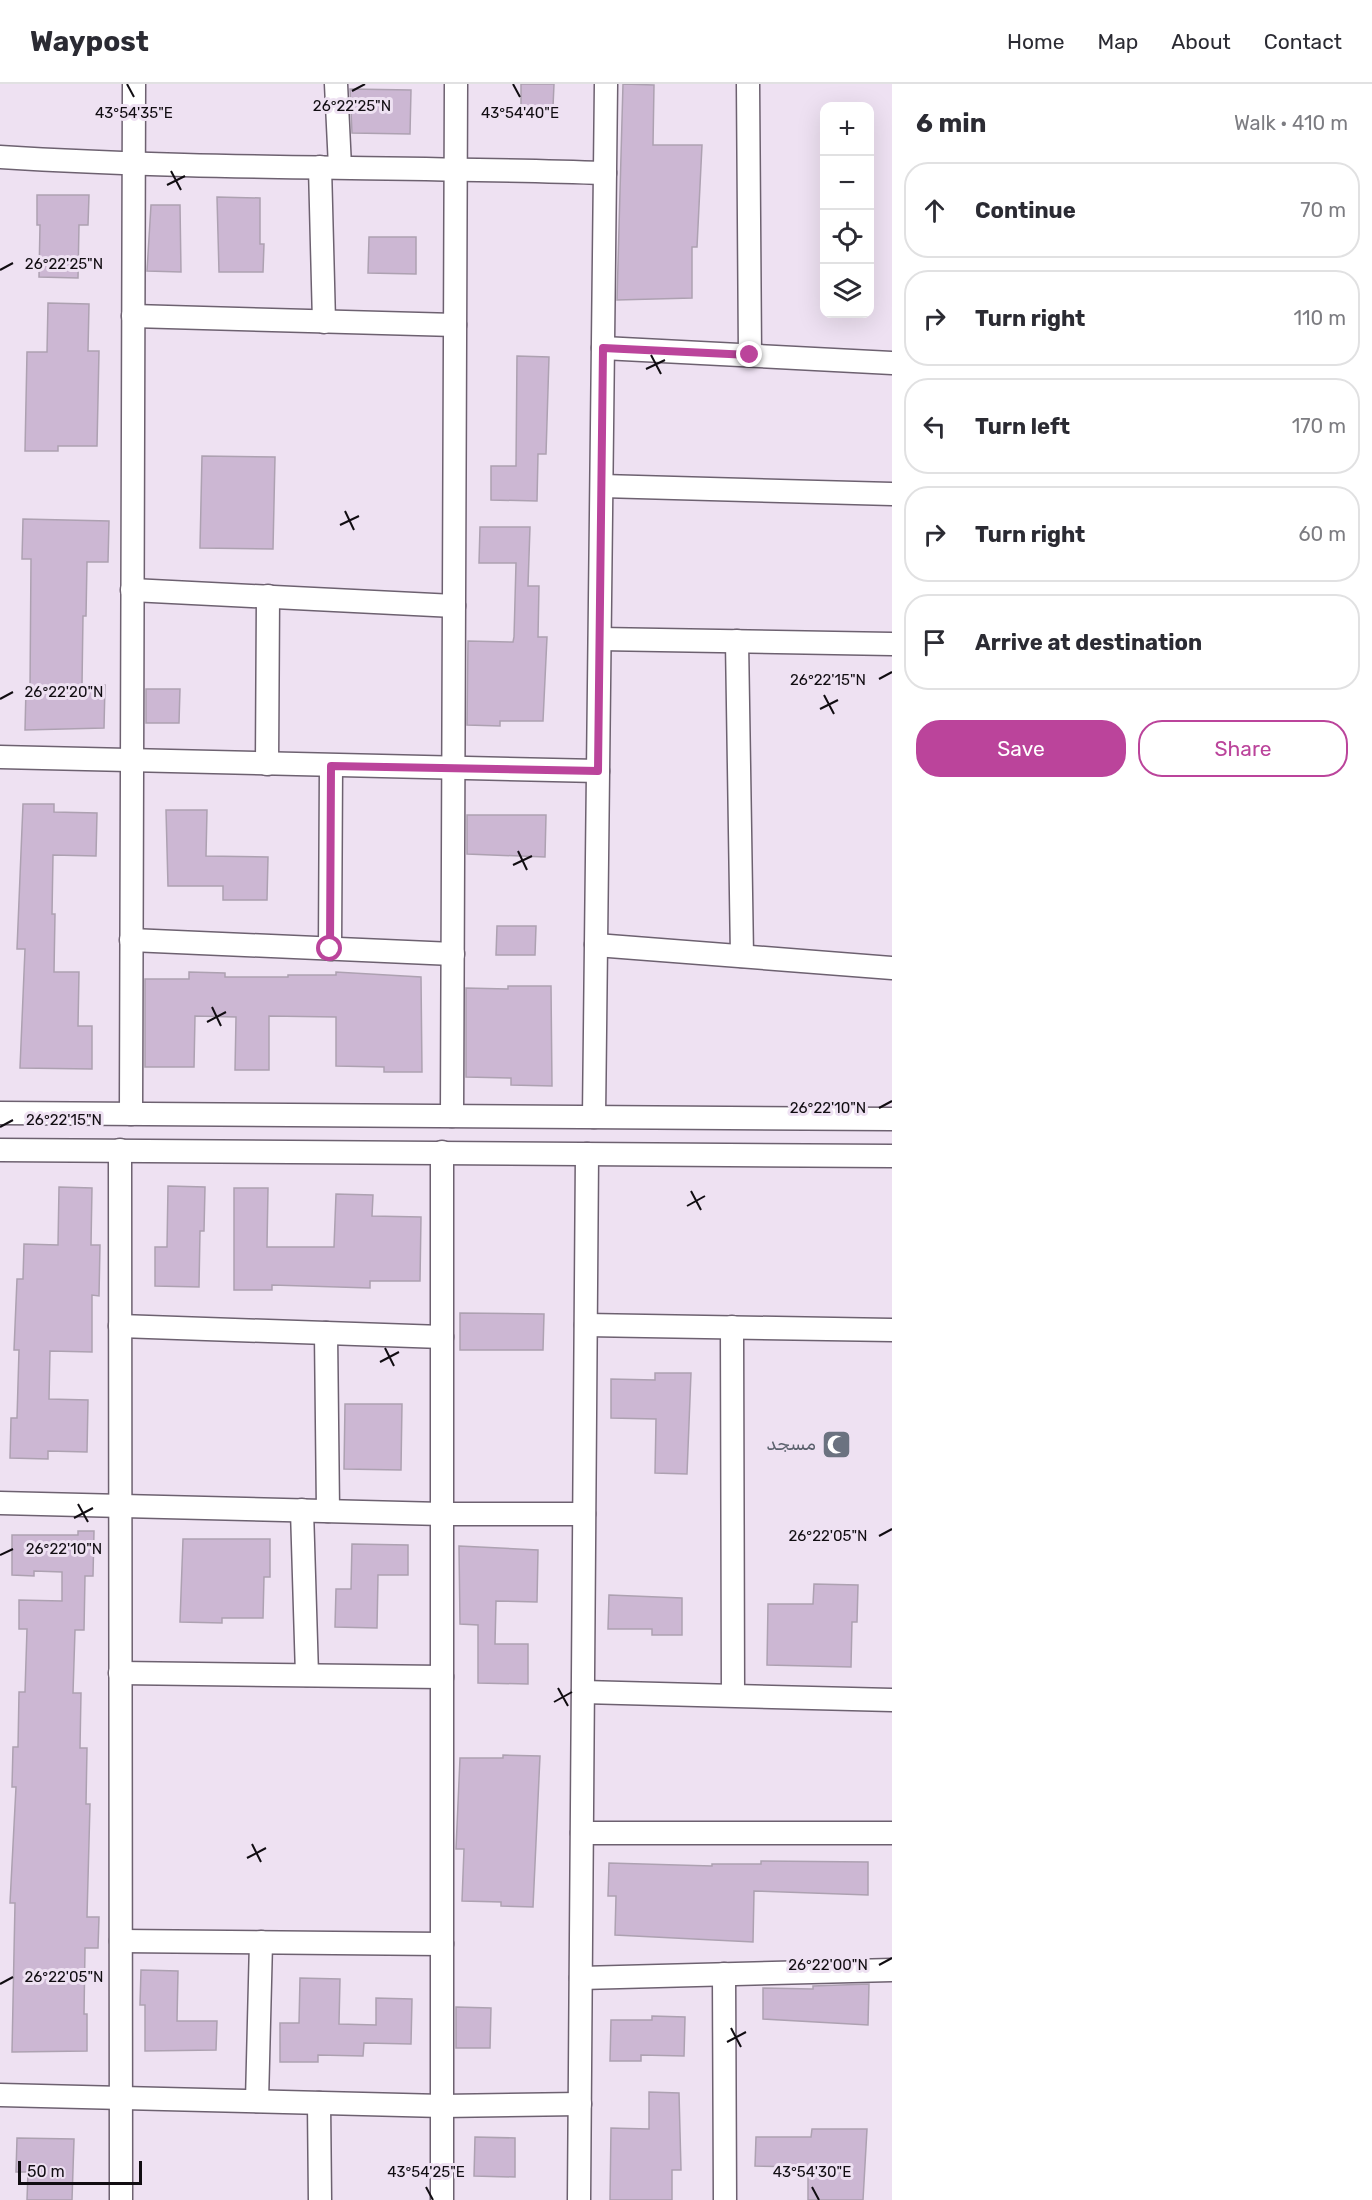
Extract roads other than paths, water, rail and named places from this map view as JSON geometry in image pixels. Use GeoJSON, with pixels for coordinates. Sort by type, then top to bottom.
{"type":"FeatureCollection","features":[{"type":"Feature","properties":{"kind":"street"},"geometry":{"type":"LineString","coordinates":[[131,1114],[134,84]]}},
{"type":"Feature","properties":{"kind":"street"},"geometry":{"type":"LineString","coordinates":[[324,322],[330,167],[336,84]]}},
{"type":"Feature","properties":{"kind":"street"},"geometry":{"type":"LineString","coordinates":[[452,1116],[456,84]]}},
{"type":"Feature","properties":{"kind":"street"},"geometry":{"type":"LineString","coordinates":[[594,1117],[606,84]]}},
{"type":"Feature","properties":{"kind":"street"},"geometry":{"type":"LineString","coordinates":[[748,84],[750,355]]}},
{"type":"Feature","properties":{"kind":"street"},"geometry":{"type":"LineString","coordinates":[[0,157],[134,165],[456,167],[605,173]]}},
{"type":"Feature","properties":{"kind":"street"},"geometry":{"type":"LineString","coordinates":[[133,316],[455,326]]}},
{"type":"Feature","properties":{"kind":"street"},"geometry":{"type":"LineString","coordinates":[[603,348],[892,363]]}},
{"type":"Feature","properties":{"kind":"street"},"geometry":{"type":"LineString","coordinates":[[602,486],[892,494]]}},
{"type":"Feature","properties":{"kind":"street"},"geometry":{"type":"LineString","coordinates":[[132,590],[454,606]]}},
{"type":"Feature","properties":{"kind":"street"},"geometry":{"type":"LineString","coordinates":[[267,764],[268,596]]}},
{"type":"Feature","properties":{"kind":"street"},"geometry":{"type":"LineString","coordinates":[[600,639],[892,644]]}},
{"type":"Feature","properties":{"kind":"street"},"geometry":{"type":"LineString","coordinates":[[737,641],[742,956]]}},
{"type":"Feature","properties":{"kind":"street"},"geometry":{"type":"LineString","coordinates":[[0,757],[132,762],[598,771]]}},
{"type":"Feature","properties":{"kind":"street"},"geometry":{"type":"LineString","coordinates":[[330,949],[331,766]]}},
{"type":"Feature","properties":{"kind":"street"},"geometry":{"type":"LineString","coordinates":[[131,940],[453,954]]}},
{"type":"Feature","properties":{"kind":"street"},"geometry":{"type":"LineString","coordinates":[[596,945],[892,968]]}},
{"type":"Feature","properties":{"kind":"street"},"geometry":{"type":"LineString","coordinates":[[0,1113],[892,1119]]}},
{"type":"Feature","properties":{"kind":"street"},"geometry":{"type":"LineString","coordinates":[[0,1150],[892,1156]]}},
{"type":"Feature","properties":{"kind":"street"},"geometry":{"type":"LineString","coordinates":[[120,1150],[121,2200]]}},
{"type":"Feature","properties":{"kind":"street"},"geometry":{"type":"LineString","coordinates":[[442,1152],[442,2200]]}},
{"type":"Feature","properties":{"kind":"street"},"geometry":{"type":"LineString","coordinates":[[579,2200],[587,1154]]}},
{"type":"Feature","properties":{"kind":"street"},"geometry":{"type":"LineString","coordinates":[[586,1325],[892,1330]]}},
{"type":"Feature","properties":{"kind":"street"},"geometry":{"type":"LineString","coordinates":[[120,1326],[442,1337]]}},
{"type":"Feature","properties":{"kind":"street"},"geometry":{"type":"LineString","coordinates":[[732,1328],[733,1695]]}},
{"type":"Feature","properties":{"kind":"street"},"geometry":{"type":"LineString","coordinates":[[326,1333],[328,1511]]}},
{"type":"Feature","properties":{"kind":"street"},"geometry":{"type":"LineString","coordinates":[[0,1503],[442,1514],[584,1514]]}},
{"type":"Feature","properties":{"kind":"street"},"geometry":{"type":"LineString","coordinates":[[302,1510],[307,1675]]}},
{"type":"Feature","properties":{"kind":"street"},"geometry":{"type":"LineString","coordinates":[[120,1673],[442,1677]]}},
{"type":"Feature","properties":{"kind":"street"},"geometry":{"type":"LineString","coordinates":[[583,1692],[892,1700]]}},
{"type":"Feature","properties":{"kind":"street"},"geometry":{"type":"LineString","coordinates":[[582,1833],[892,1833]]}},
{"type":"Feature","properties":{"kind":"street"},"geometry":{"type":"LineString","coordinates":[[121,1941],[442,1944]]}},
{"type":"Feature","properties":{"kind":"street"},"geometry":{"type":"LineString","coordinates":[[257,2101],[261,1942]]}},
{"type":"Feature","properties":{"kind":"street"},"geometry":{"type":"LineString","coordinates":[[581,1977],[892,1971]]}},
{"type":"Feature","properties":{"kind":"street"},"geometry":{"type":"LineString","coordinates":[[724,1974],[725,2200]]}},
{"type":"Feature","properties":{"kind":"street"},"geometry":{"type":"LineString","coordinates":[[0,2095],[442,2106],[580,2104]]}},
{"type":"Feature","properties":{"kind":"street"},"geometry":{"type":"LineString","coordinates":[[319,2103],[320,2200]]}},
{"type":"Feature","properties":{"kind":"place","name":"مسجد"},"geometry":{"type":"Point","coordinates":[837,1444]}}]}
